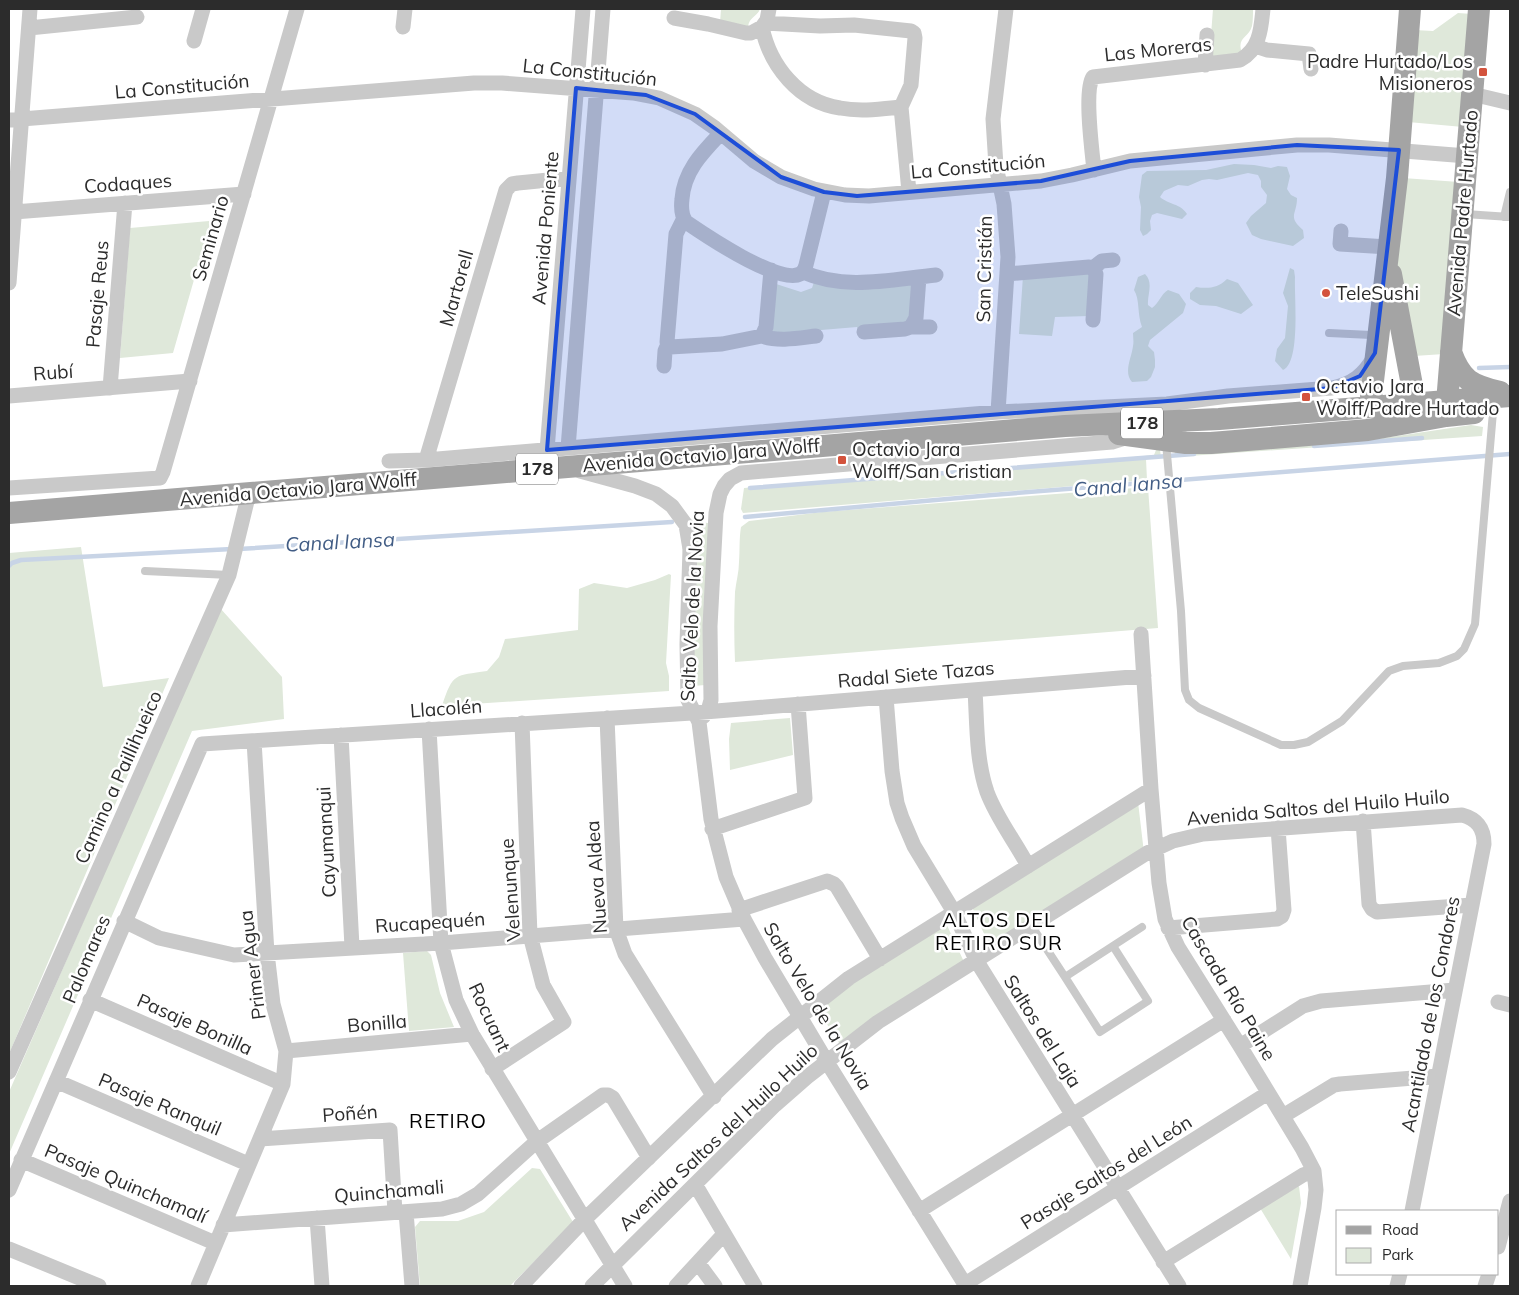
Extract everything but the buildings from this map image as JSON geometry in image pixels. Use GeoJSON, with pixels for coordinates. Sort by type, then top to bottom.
{"type":"FeatureCollection","features":[{"type":"Feature","properties":{"kind":"main road"},"geometry":{"type":"LineString","coordinates":[[1370,406],[1399,150],[1410,9]]}},
{"type":"Feature","properties":{"kind":"main road","name":"Avenida Padre Hurtado"},"geometry":{"type":"LineString","coordinates":[[1446,409],[1478,9]]}},
{"type":"Feature","properties":{"kind":"main road"},"geometry":{"type":"LineString","coordinates":[[1388,250],[1418,412]]}},
{"type":"Feature","properties":{"kind":"main road"},"geometry":{"type":"LineString","coordinates":[[1451,351],[1458,370],[1468,380],[1486,389],[1510,395]]}},
{"type":"Feature","properties":{"kind":"main road","name":"Avenida Octavio Jara Wolff"},"geometry":{"type":"LineString","coordinates":[[9,513],[249,493],[566,457],[1065,426],[1219,419],[1370,406],[1418,412],[1446,409],[1510,395]]}},
{"type":"Feature","properties":{"kind":"main road","name":"178"},"geometry":{"type":"LineString","coordinates":[[1446,409],[1501,411]]}},
{"type":"Feature","properties":{"kind":"main road","name":"Avenida Octavio Jara Wolff"},"geometry":{"type":"LineString","coordinates":[[1065,426],[1081,431],[1186,443],[1211,443],[1368,430],[1418,412]]}},
{"type":"Feature","properties":{"kind":"street"},"geometry":{"type":"LineString","coordinates":[[9,283],[15,120],[29,28],[30,9]]}},
{"type":"Feature","properties":{"kind":"street"},"geometry":{"type":"LineString","coordinates":[[194,41],[203,9]]}},
{"type":"Feature","properties":{"kind":"street","name":"Seminario"},"geometry":{"type":"LineString","coordinates":[[160,478],[164,472],[296,9]]}},
{"type":"Feature","properties":{"kind":"street"},"geometry":{"type":"LineString","coordinates":[[403,27],[405,9]]}},
{"type":"Feature","properties":{"kind":"street","name":"Avenida Poniente"},"geometry":{"type":"LineString","coordinates":[[547,450],[582,9]]}},
{"type":"Feature","properties":{"kind":"street"},"geometry":{"type":"LineString","coordinates":[[566,457],[603,9]]}},
{"type":"Feature","properties":{"kind":"street","name":"San Cristián"},"geometry":{"type":"LineString","coordinates":[[998,412],[1007,274],[1007,246],[1004,204],[996,158],[993,119],[1006,9]]}},
{"type":"Feature","properties":{"kind":"street"},"geometry":{"type":"LineString","coordinates":[[1263,9],[1261,29],[1255,46],[1267,50],[1309,54],[1311,69]]}},
{"type":"Feature","properties":{"kind":"street"},"geometry":{"type":"LineString","coordinates":[[29,28],[137,17]]}},
{"type":"Feature","properties":{"kind":"street"},"geometry":{"type":"LineString","coordinates":[[674,18],[746,33],[751,33],[766,20],[820,26],[854,25],[911,31],[914,33],[911,85],[901,107],[909,192]]}},
{"type":"Feature","properties":{"kind":"street"},"geometry":{"type":"LineString","coordinates":[[766,20],[768,48],[778,66],[795,86],[810,98],[827,105],[850,110],[901,107]]}},
{"type":"Feature","properties":{"kind":"street"},"geometry":{"type":"LineString","coordinates":[[1204,65],[1207,35]]}},
{"type":"Feature","properties":{"kind":"street","name":"Las Moreras"},"geometry":{"type":"LineString","coordinates":[[1094,170],[1089,116],[1090,82],[1093,77],[1236,62],[1245,57],[1255,46]]}},
{"type":"Feature","properties":{"kind":"street","name":"La Constitución"},"geometry":{"type":"LineString","coordinates":[[15,120],[487,82],[634,93],[670,102],[695,114],[762,166],[791,181],[824,192],[857,196],[1052,179],[1130,161],[1297,145],[1319,144],[1467,156]]}},
{"type":"Feature","properties":{"kind":"street"},"geometry":{"type":"LineString","coordinates":[[1472,94],[1510,103]]}},
{"type":"Feature","properties":{"kind":"street"},"geometry":{"type":"LineString","coordinates":[[721,133],[698,158],[687,177],[681,206],[684,218],[727,249],[771,270],[794,276],[803,272],[824,192]]}},
{"type":"Feature","properties":{"kind":"street","name":"Martorell"},"geometry":{"type":"LineString","coordinates":[[426,460],[506,190],[515,183],[569,178]]}},
{"type":"Feature","properties":{"kind":"street","name":"Codaques"},"geometry":{"type":"LineString","coordinates":[[13,208],[125,203],[244,194]]}},
{"type":"Feature","properties":{"kind":"street","name":"Pasaje Reus"},"geometry":{"type":"LineString","coordinates":[[110,388],[125,203]]}},
{"type":"Feature","properties":{"kind":"street"},"geometry":{"type":"LineString","coordinates":[[664,366],[665,351],[668,344],[676,234],[684,218]]}},
{"type":"Feature","properties":{"kind":"street"},"geometry":{"type":"LineString","coordinates":[[1341,231],[1340,244],[1388,250]]}},
{"type":"Feature","properties":{"kind":"street"},"geometry":{"type":"LineString","coordinates":[[1007,274],[1093,268],[1102,261],[1113,260]]}},
{"type":"Feature","properties":{"kind":"street"},"geometry":{"type":"LineString","coordinates":[[1093,268],[1096,274],[1093,320]]}},
{"type":"Feature","properties":{"kind":"street"},"geometry":{"type":"LineString","coordinates":[[762,336],[766,326],[771,270]]}},
{"type":"Feature","properties":{"kind":"street"},"geometry":{"type":"LineString","coordinates":[[803,272],[818,278],[844,282],[936,275]]}},
{"type":"Feature","properties":{"kind":"street"},"geometry":{"type":"LineString","coordinates":[[912,327],[916,318],[919,277]]}},
{"type":"Feature","properties":{"kind":"street"},"geometry":{"type":"LineString","coordinates":[[864,332],[930,327]]}},
{"type":"Feature","properties":{"kind":"street"},"geometry":{"type":"LineString","coordinates":[[668,344],[674,348],[722,344],[762,336],[780,339],[816,336]]}},
{"type":"Feature","properties":{"kind":"street","name":"Avenida Octavio Jara Wolff"},"geometry":{"type":"LineString","coordinates":[[389,461],[426,460],[547,450],[566,457],[998,412],[1167,404],[1228,396],[1332,388],[1350,383],[1360,376],[1370,363],[1378,340]]}},
{"type":"Feature","properties":{"kind":"street","name":"Rubí"},"geometry":{"type":"LineString","coordinates":[[9,396],[190,381]]}},
{"type":"Feature","properties":{"kind":"street","name":"Salto Velo de la Novia"},"geometry":{"type":"LineString","coordinates":[[698,715],[711,700],[710,626],[716,513],[720,494],[730,479],[741,473],[1112,442],[1132,436]]}},
{"type":"Feature","properties":{"kind":"street","name":"Salto Velo de la Novia"},"geometry":{"type":"LineString","coordinates":[[566,457],[656,494],[676,510],[686,525],[690,541],[687,644],[688,700],[698,715],[712,829],[722,867],[756,943],[827,1062],[966,1285]]}},
{"type":"Feature","properties":{"kind":"street","name":"Avenida Octavio Jara Wolff"},"geometry":{"type":"LineString","coordinates":[[9,488],[160,478]]}},
{"type":"Feature","properties":{"kind":"street","name":"Camino a Paillihueico"},"geometry":{"type":"LineString","coordinates":[[9,1072],[230,575],[249,493]]}},
{"type":"Feature","properties":{"kind":"street","name":"Cascada Río Paine"},"geometry":{"type":"LineString","coordinates":[[1141,634],[1151,789],[1161,896],[1168,928],[1283,1116],[1314,1171],[1316,1190],[1314,1208],[1300,1286]]}},
{"type":"Feature","properties":{"kind":"street","name":"Radal Siete Tazas"},"geometry":{"type":"LineString","coordinates":[[698,715],[798,704],[1144,676]]}},
{"type":"Feature","properties":{"kind":"street"},"geometry":{"type":"LineString","coordinates":[[975,690],[980,758],[987,792],[997,814],[1028,866]]}},
{"type":"Feature","properties":{"kind":"street","name":"Saltos del Laja"},"geometry":{"type":"LineString","coordinates":[[886,697],[890,757],[897,803],[914,846],[954,912],[976,960],[1179,1286]]}},
{"type":"Feature","properties":{"kind":"street"},"geometry":{"type":"LineString","coordinates":[[712,829],[805,798],[798,704]]}},
{"type":"Feature","properties":{"kind":"street","name":"Llacolén"},"geometry":{"type":"LineString","coordinates":[[202,744],[607,718],[698,715]]}},
{"type":"Feature","properties":{"kind":"street","name":"Nueva Aldea"},"geometry":{"type":"LineString","coordinates":[[607,718],[616,929],[625,954],[714,1096]]}},
{"type":"Feature","properties":{"kind":"street","name":"Velenunque"},"geometry":{"type":"LineString","coordinates":[[492,1068],[564,1022],[543,985],[530,935],[522,723]]}},
{"type":"Feature","properties":{"kind":"street","name":"Rocuant"},"geometry":{"type":"LineString","coordinates":[[429,730],[441,943],[456,1000],[472,1034],[492,1068],[625,1286]]}},
{"type":"Feature","properties":{"kind":"street","name":"Cayumanqui"},"geometry":{"type":"LineString","coordinates":[[340,735],[352,947]]}},
{"type":"Feature","properties":{"kind":"street","name":"Primer Agua"},"geometry":{"type":"LineString","coordinates":[[198,1286],[283,1084],[286,1051],[273,1004],[267,953],[254,741]]}},
{"type":"Feature","properties":{"kind":"street","name":"Palomares"},"geometry":{"type":"LineString","coordinates":[[9,1190],[202,744]]}},
{"type":"Feature","properties":{"kind":"street","name":"Avenida Saltos del Huilo Huilo"},"geometry":{"type":"LineString","coordinates":[[521,1286],[584,1220],[772,1038],[839,985],[1151,789]]}},
{"type":"Feature","properties":{"kind":"street","name":"Avenida Saltos del Huilo Huilo"},"geometry":{"type":"LineString","coordinates":[[592,1286],[775,1106],[874,1024],[1157,848],[1181,838],[1203,834],[1455,814],[1473,818],[1480,826]]}},
{"type":"Feature","properties":{"kind":"street"},"geometry":{"type":"LineString","coordinates":[[1363,821],[1369,904],[1372,909],[1377,912],[1472,904]]}},
{"type":"Feature","properties":{"kind":"street","name":"Acantilado de los Condores"},"geometry":{"type":"LineString","coordinates":[[1412,1210],[1484,844],[1480,826]]}},
{"type":"Feature","properties":{"kind":"street"},"geometry":{"type":"LineString","coordinates":[[1168,928],[1277,919],[1282,916],[1284,910],[1278,828]]}},
{"type":"Feature","properties":{"kind":"street","name":"Rucapequén"},"geometry":{"type":"LineString","coordinates":[[124,921],[159,938],[234,955],[441,943],[616,929],[742,915],[827,881],[837,887],[880,959]]}},
{"type":"Feature","properties":{"kind":"street"},"geometry":{"type":"LineString","coordinates":[[1240,1046],[1303,1006],[1312,1003],[1455,990]]}},
{"type":"Feature","properties":{"kind":"street","name":"Pasaje Bonilla"},"geometry":{"type":"LineString","coordinates":[[90,1000],[283,1084]]}},
{"type":"Feature","properties":{"kind":"street"},"geometry":{"type":"LineString","coordinates":[[919,1211],[1224,1020]]}},
{"type":"Feature","properties":{"kind":"street","name":"Bonilla"},"geometry":{"type":"LineString","coordinates":[[286,1051],[472,1034]]}},
{"type":"Feature","properties":{"kind":"street"},"geometry":{"type":"LineString","coordinates":[[1283,1116],[1340,1084],[1438,1076]]}},
{"type":"Feature","properties":{"kind":"street","name":"Pasaje Ranquil"},"geometry":{"type":"LineString","coordinates":[[56,1081],[248,1164]]}},
{"type":"Feature","properties":{"kind":"street","name":"Pasaje Saltos del León"},"geometry":{"type":"LineString","coordinates":[[966,1285],[1268,1093]]}},
{"type":"Feature","properties":{"kind":"street","name":"Quinchamali"},"geometry":{"type":"LineString","coordinates":[[223,1225],[442,1209],[461,1204],[478,1194],[536,1142],[603,1095],[613,1098],[650,1158]]}},
{"type":"Feature","properties":{"kind":"street","name":"Poñén"},"geometry":{"type":"LineString","coordinates":[[260,1139],[390,1130],[412,1286]]}},
{"type":"Feature","properties":{"kind":"street","name":"Pasaje Quinchamalí"},"geometry":{"type":"LineString","coordinates":[[21,1160],[215,1243]]}},
{"type":"Feature","properties":{"kind":"street"},"geometry":{"type":"LineString","coordinates":[[1163,1262],[1303,1174],[1314,1171]]}},
{"type":"Feature","properties":{"kind":"street"},"geometry":{"type":"LineString","coordinates":[[695,1184],[756,1286]]}},
{"type":"Feature","properties":{"kind":"street"},"geometry":{"type":"LineString","coordinates":[[1499,1244],[1510,1207]]}},
{"type":"Feature","properties":{"kind":"street"},"geometry":{"type":"LineString","coordinates":[[317,1218],[322,1286]]}},
{"type":"Feature","properties":{"kind":"street"},"geometry":{"type":"LineString","coordinates":[[676,1286],[724,1234]]}},
{"type":"Feature","properties":{"kind":"street"},"geometry":{"type":"LineString","coordinates":[[9,1249],[99,1286]]}},
{"type":"Feature","properties":{"kind":"street"},"geometry":{"type":"LineString","coordinates":[[698,1263],[715,1286]]}},
{"type":"Feature","properties":{"kind":"lane"},"geometry":{"type":"LineString","coordinates":[[1462,213],[1507,217],[1510,192]]}},
{"type":"Feature","properties":{"kind":"lane"},"geometry":{"type":"LineString","coordinates":[[1329,333],[1371,336],[1378,340]]}},
{"type":"Feature","properties":{"kind":"lane"},"geometry":{"type":"LineString","coordinates":[[1165,440],[1181,611],[1185,690],[1189,700],[1199,708],[1281,745],[1294,745],[1308,742],[1342,721],[1389,671],[1403,666],[1439,663],[1457,656],[1464,650],[1475,624],[1501,411]]}},
{"type":"Feature","properties":{"kind":"lane"},"geometry":{"type":"LineString","coordinates":[[145,571],[230,575]]}},
{"type":"Feature","properties":{"kind":"lane"},"geometry":{"type":"LineString","coordinates":[[1031,925],[1100,1032],[1148,1001],[1113,946]]}},
{"type":"Feature","properties":{"kind":"lane"},"geometry":{"type":"LineString","coordinates":[[1064,977],[1142,927]]}},
{"type":"Feature","properties":{"kind":"highlighted area"},"geometry":{"type":"Polygon","coordinates":[[[576,88],[646,95],[695,114],[781,177],[824,192],[857,196],[1041,181],[1130,161],[1297,145],[1399,150],[1375,353],[1360,376],[1332,388],[547,450],[576,88]]]}},
{"type":"Feature","properties":{"kind":"green space"},"geometry":{"type":"Polygon","coordinates":[[[721,9],[760,9],[750,21],[748,27],[720,23],[721,9]]]}},
{"type":"Feature","properties":{"kind":"green space"},"geometry":{"type":"Polygon","coordinates":[[[1213,9],[1253,9],[1252,26],[1241,44],[1242,53],[1209,61],[1213,9]]]}},
{"type":"Feature","properties":{"kind":"green space"},"geometry":{"type":"Polygon","coordinates":[[[1458,13],[1472,14],[1463,127],[1408,122],[1414,30],[1433,31],[1458,13]]]}},
{"type":"Feature","properties":{"kind":"green space"},"geometry":{"type":"Polygon","coordinates":[[[1234,164],[1271,168],[1278,166],[1287,167],[1290,176],[1287,189],[1291,195],[1297,198],[1294,218],[1303,230],[1304,238],[1293,246],[1261,239],[1252,235],[1246,223],[1266,203],[1267,195],[1261,187],[1258,175],[1248,173],[1217,180],[1202,180],[1188,186],[1178,185],[1164,191],[1160,197],[1178,206],[1187,214],[1182,219],[1157,213],[1152,215],[1150,221],[1151,230],[1143,236],[1140,230],[1141,207],[1139,197],[1142,175],[1147,171],[1206,170],[1234,164]]]}},
{"type":"Feature","properties":{"kind":"green space"},"geometry":{"type":"Polygon","coordinates":[[[1403,178],[1459,182],[1444,354],[1414,356],[1395,253],[1403,178]]]}},
{"type":"Feature","properties":{"kind":"green space"},"geometry":{"type":"Polygon","coordinates":[[[209,221],[210,224],[173,353],[120,358],[130,228],[209,221]]]}},
{"type":"Feature","properties":{"kind":"green space"},"geometry":{"type":"Polygon","coordinates":[[[1290,268],[1294,270],[1295,277],[1295,328],[1292,355],[1289,365],[1283,370],[1275,361],[1277,349],[1285,338],[1288,306],[1283,293],[1290,268]]]}},
{"type":"Feature","properties":{"kind":"green space"},"geometry":{"type":"Polygon","coordinates":[[[1090,272],[1089,316],[1055,317],[1052,336],[1019,334],[1023,276],[1090,272]]]}},
{"type":"Feature","properties":{"kind":"green space"},"geometry":{"type":"Polygon","coordinates":[[[1145,274],[1150,285],[1148,305],[1152,308],[1168,290],[1179,294],[1186,304],[1183,313],[1150,340],[1148,346],[1154,352],[1155,360],[1155,367],[1151,377],[1147,381],[1132,382],[1129,378],[1128,369],[1133,344],[1133,333],[1142,327],[1134,290],[1138,277],[1145,274]]]}},
{"type":"Feature","properties":{"kind":"green space"},"geometry":{"type":"Polygon","coordinates":[[[815,279],[915,279],[911,321],[858,331],[857,327],[821,330],[821,334],[767,332],[773,283],[801,292],[812,288],[815,279]]]}},
{"type":"Feature","properties":{"kind":"green space"},"geometry":{"type":"Polygon","coordinates":[[[1227,279],[1238,283],[1253,305],[1241,314],[1216,306],[1200,305],[1190,299],[1190,293],[1196,287],[1213,287],[1227,279]]]}},
{"type":"Feature","properties":{"kind":"green space"},"geometry":{"type":"Polygon","coordinates":[[[1471,425],[1483,427],[1482,436],[1174,457],[1175,452],[1370,440],[1471,425]]]}},
{"type":"Feature","properties":{"kind":"green space"},"geometry":{"type":"Polygon","coordinates":[[[1156,450],[1160,450],[1161,457],[1146,459],[1147,480],[743,513],[741,509],[744,488],[1102,460],[1154,455],[1156,450]]]}},
{"type":"Feature","properties":{"kind":"green space"},"geometry":{"type":"Polygon","coordinates":[[[1148,487],[1158,628],[735,662],[735,592],[739,566],[740,531],[741,527],[749,521],[822,512],[1148,487]]]}},
{"type":"Feature","properties":{"kind":"green space"},"geometry":{"type":"Polygon","coordinates":[[[679,517],[712,524],[705,685],[694,686],[689,606],[679,517]]]}},
{"type":"Feature","properties":{"kind":"green space"},"geometry":{"type":"Polygon","coordinates":[[[81,547],[103,687],[169,678],[9,1054],[9,553],[81,547]]]}},
{"type":"Feature","properties":{"kind":"green space"},"geometry":{"type":"Polygon","coordinates":[[[669,574],[671,575],[666,663],[669,676],[669,691],[442,706],[453,681],[462,675],[487,671],[499,657],[505,639],[578,630],[579,589],[594,583],[627,588],[669,574]]]}},
{"type":"Feature","properties":{"kind":"green space"},"geometry":{"type":"Polygon","coordinates":[[[220,608],[282,677],[284,719],[192,731],[9,1154],[9,1092],[220,608]]]}},
{"type":"Feature","properties":{"kind":"green space"},"geometry":{"type":"Polygon","coordinates":[[[790,718],[793,755],[730,770],[729,739],[731,723],[790,718]]]}},
{"type":"Feature","properties":{"kind":"green space"},"geometry":{"type":"Polygon","coordinates":[[[1138,802],[1144,853],[990,947],[972,907],[1138,802]]]}},
{"type":"Feature","properties":{"kind":"green space"},"geometry":{"type":"Polygon","coordinates":[[[945,921],[965,964],[841,1046],[816,1007],[945,921]]]}},
{"type":"Feature","properties":{"kind":"green space"},"geometry":{"type":"Polygon","coordinates":[[[427,951],[431,955],[440,993],[454,1027],[409,1031],[403,953],[427,951]]]}},
{"type":"Feature","properties":{"kind":"green space"},"geometry":{"type":"Polygon","coordinates":[[[532,1168],[540,1169],[573,1222],[510,1286],[420,1286],[415,1227],[420,1221],[458,1221],[484,1212],[532,1168]]]}},
{"type":"Feature","properties":{"kind":"green space"},"geometry":{"type":"Polygon","coordinates":[[[1299,1186],[1301,1203],[1291,1259],[1260,1208],[1299,1186]]]}},
{"type":"Feature","properties":{"kind":"waterway"},"geometry":{"type":"LineString","coordinates":[[1479,368],[1510,367]]}},
{"type":"Feature","properties":{"kind":"waterway"},"geometry":{"type":"LineString","coordinates":[[1314,446],[1422,438]]}},
{"type":"Feature","properties":{"kind":"waterway"},"geometry":{"type":"LineString","coordinates":[[750,488],[1194,454]]}},
{"type":"Feature","properties":{"kind":"waterway","name":"Canal Iansa"},"geometry":{"type":"LineString","coordinates":[[745,517],[992,495],[1510,454]]}},
{"type":"Feature","properties":{"kind":"waterway","name":"Canal Iansa"},"geometry":{"type":"LineString","coordinates":[[239,549],[672,522]]}},
{"type":"Feature","properties":{"kind":"waterway","name":"Canal Iansa"},"geometry":{"type":"LineString","coordinates":[[9,566],[21,560],[232,549]]}},
{"type":"Feature","properties":{"kind":"place","name":"Padre Hurtado/Los Misioneros"},"geometry":{"type":"Point","coordinates":[1483,72]}},
{"type":"Feature","properties":{"kind":"place","name":"TeleSushi"},"geometry":{"type":"Point","coordinates":[1326,293]}},
{"type":"Feature","properties":{"kind":"place","name":"Octavio Jara Wolff/Padre Hurtado"},"geometry":{"type":"Point","coordinates":[1306,397]}},
{"type":"Feature","properties":{"kind":"place","name":"Octavio Jara Wolff/San Cristian"},"geometry":{"type":"Point","coordinates":[842,460]}},
{"type":"Feature","properties":{"kind":"district","name":"ALTOS DEL RETIRO SUR"},"geometry":{"type":"Point","coordinates":[999,932]}},
{"type":"Feature","properties":{"kind":"district","name":"RETIRO"},"geometry":{"type":"Point","coordinates":[448,1121]}}]}
